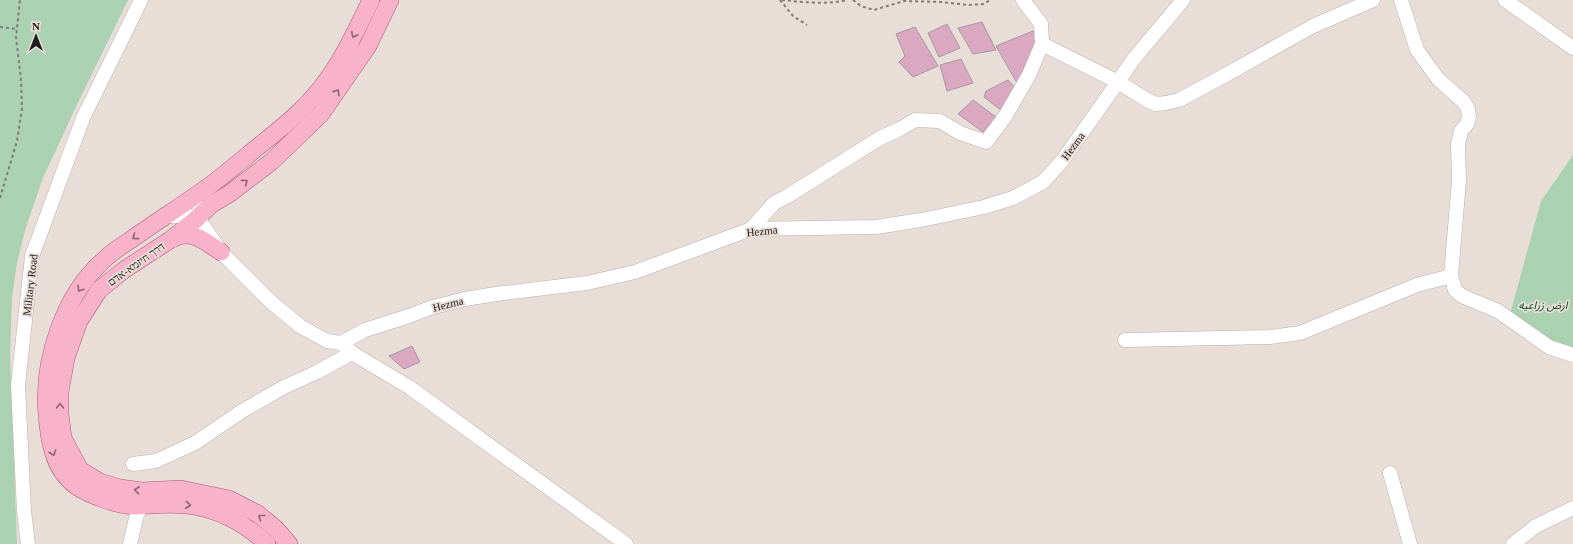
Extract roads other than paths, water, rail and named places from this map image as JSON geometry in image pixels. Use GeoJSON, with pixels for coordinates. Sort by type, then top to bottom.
{"type":"FeatureCollection","features":[{"type":"Feature","properties":{"kind":"main road","name":"דרך חיזמא-אדם"},"geometry":{"type":"LineString","coordinates":[[267,544],[256,534],[220,514],[192,505],[149,504],[134,506],[115,503],[76,486],[63,472],[54,457],[49,439],[45,386],[51,356],[59,330],[69,306],[85,281],[105,259],[207,188],[280,129],[305,106],[325,84],[350,43],[371,0]]}},
{"type":"Feature","properties":{"kind":"main road","name":"דרך חיזמא-אדם"},"geometry":{"type":"LineString","coordinates":[[289,544],[276,529],[258,514],[229,499],[181,489],[142,491],[120,488],[100,482],[80,470],[63,438],[60,414],[60,392],[66,358],[79,321],[99,290],[124,270],[170,240],[198,218],[212,204],[229,194],[271,162],[321,114],[368,46],[390,0]]}},
{"type":"Feature","properties":{"kind":"main road"},"geometry":{"type":"LineString","coordinates":[[211,237],[207,226],[207,218],[212,204]]}},
{"type":"Feature","properties":{"kind":"main road"},"geometry":{"type":"LineString","coordinates":[[170,240],[182,234],[189,234],[200,238],[221,252]]}},
{"type":"Feature","properties":{"kind":"street","name":"Military Road"},"geometry":{"type":"LineString","coordinates":[[28,544],[24,511],[18,384],[32,256],[83,118],[141,0]]}},
{"type":"Feature","properties":{"kind":"street"},"geometry":{"type":"LineString","coordinates":[[751,229],[774,203],[880,138],[915,120],[940,121],[960,133],[986,142],[1006,115],[1029,75],[1042,44],[1041,24],[1023,0]]}},
{"type":"Feature","properties":{"kind":"street","name":"Hezma"},"geometry":{"type":"LineString","coordinates":[[341,342],[365,330],[430,308],[465,299],[587,283],[635,272],[751,229],[876,228],[984,207],[1014,198],[1043,182],[1062,161],[1132,61],[1183,0]]}},
{"type":"Feature","properties":{"kind":"street"},"geometry":{"type":"LineString","coordinates":[[1042,44],[1118,82],[1135,94],[1156,104],[1166,103],[1179,100],[1314,26],[1373,0]]}},
{"type":"Feature","properties":{"kind":"street"},"geometry":{"type":"LineString","coordinates":[[1401,0],[1417,50],[1438,79],[1464,102],[1468,109],[1469,117],[1467,124],[1461,131],[1458,144],[1459,180],[1451,276],[1455,290],[1462,296],[1498,311],[1549,347],[1573,355]]}},
{"type":"Feature","properties":{"kind":"street"},"geometry":{"type":"LineString","coordinates":[[1505,0],[1573,48]]}},
{"type":"Feature","properties":{"kind":"street"},"geometry":{"type":"LineString","coordinates":[[198,218],[199,210],[207,188]]}},
{"type":"Feature","properties":{"kind":"street"},"geometry":{"type":"LineString","coordinates":[[165,216],[194,216],[198,218],[221,252],[271,302],[300,326],[327,341],[341,342],[352,352],[403,383],[437,406],[475,436],[514,461],[626,544]]}},
{"type":"Feature","properties":{"kind":"street"},"geometry":{"type":"LineString","coordinates":[[1125,340],[1270,337],[1300,333],[1417,286],[1451,276]]}},
{"type":"Feature","properties":{"kind":"street"},"geometry":{"type":"LineString","coordinates":[[133,464],[156,461],[195,443],[242,412],[284,387],[317,372],[352,352]]}},
{"type":"Feature","properties":{"kind":"street"},"geometry":{"type":"LineString","coordinates":[[1390,473],[1410,544]]}},
{"type":"Feature","properties":{"kind":"street"},"geometry":{"type":"LineString","coordinates":[[115,503],[125,506],[132,513],[135,521]]}},
{"type":"Feature","properties":{"kind":"street"},"geometry":{"type":"LineString","coordinates":[[130,544],[137,514],[141,508],[149,504]]}},
{"type":"Feature","properties":{"kind":"street"},"geometry":{"type":"LineString","coordinates":[[1513,544],[1536,526],[1573,508]]}},
{"type":"Feature","properties":{"kind":"park label","name":"ارض زراعيه"},"geometry":{"type":"Point","coordinates":[1543,305]}}]}
